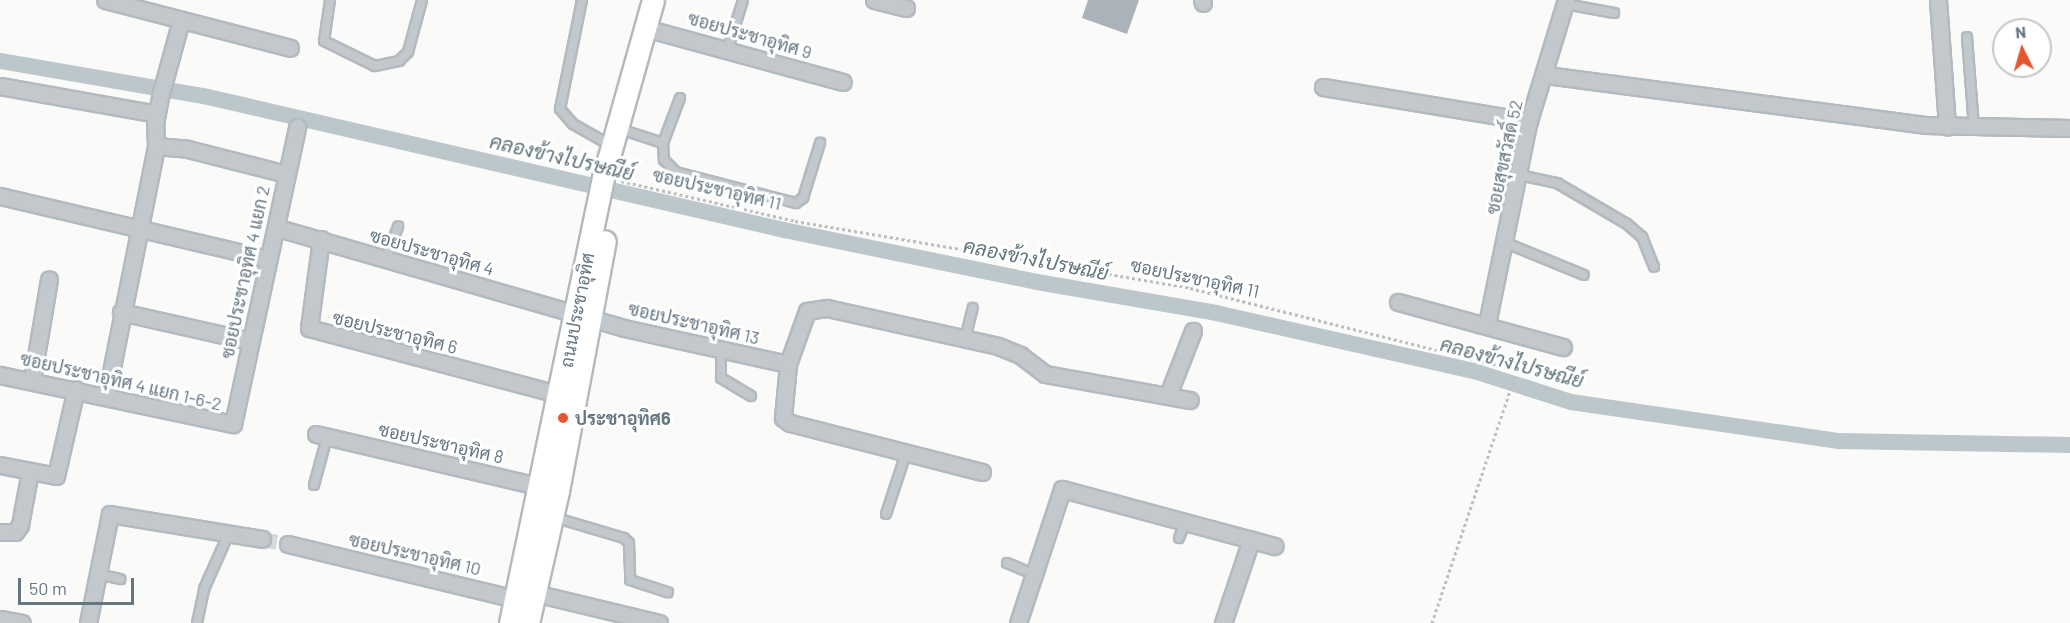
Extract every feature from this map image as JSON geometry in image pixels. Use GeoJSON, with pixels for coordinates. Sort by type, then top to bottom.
{"type":"FeatureCollection","features":[{"type":"Feature","properties":{"kind":"main road","name":"ถนนประชาอุทิศ"},"geometry":{"type":"LineString","coordinates":[[608,189],[629,132],[652,29],[653,0]]}},
{"type":"Feature","properties":{"kind":"main road","name":"ถนนประชาอุทิศ"},"geometry":{"type":"LineString","coordinates":[[525,601],[608,189],[611,146],[652,29],[668,0]]}},
{"type":"Feature","properties":{"kind":"main road","name":"ถนนประชาอุทิศ"},"geometry":{"type":"LineString","coordinates":[[510,623],[525,601],[552,516],[549,489],[560,395],[583,317]]}},
{"type":"Feature","properties":{"kind":"street"},"geometry":{"type":"LineString","coordinates":[[105,0],[290,48]]}},
{"type":"Feature","properties":{"kind":"street"},"geometry":{"type":"LineString","coordinates":[[874,0],[906,8]]}},
{"type":"Feature","properties":{"kind":"street"},"geometry":{"type":"LineString","coordinates":[[1938,0],[1947,127]]}},
{"type":"Feature","properties":{"kind":"street","name":"ซอยสุขสวัสดิ์ 52"},"geometry":{"type":"LineString","coordinates":[[1487,324],[1506,243],[1529,121],[1546,75],[1565,2]]}},
{"type":"Feature","properties":{"kind":"street"},"geometry":{"type":"LineString","coordinates":[[106,397],[121,312],[156,146],[157,114],[161,93],[182,20]]}},
{"type":"Feature","properties":{"kind":"street","name":"ซอยประชาอุทิศ 9"},"geometry":{"type":"LineString","coordinates":[[652,29],[728,48],[843,82]]}},
{"type":"Feature","properties":{"kind":"street"},"geometry":{"type":"LineString","coordinates":[[1546,75],[1947,127],[2070,128]]}},
{"type":"Feature","properties":{"kind":"street"},"geometry":{"type":"LineString","coordinates":[[0,86],[157,114]]}},
{"type":"Feature","properties":{"kind":"street"},"geometry":{"type":"LineString","coordinates":[[1323,87],[1529,121]]}},
{"type":"Feature","properties":{"kind":"street","name":"ซอยประชาอุทิศ 4 แยก 2"},"geometry":{"type":"LineString","coordinates":[[233,424],[268,260],[278,228],[286,174],[297,127]]}},
{"type":"Feature","properties":{"kind":"street"},"geometry":{"type":"LineString","coordinates":[[156,146],[188,149],[286,174]]}},
{"type":"Feature","properties":{"kind":"street"},"geometry":{"type":"LineString","coordinates":[[0,196],[140,227],[268,260]]}},
{"type":"Feature","properties":{"kind":"street","name":"ซอยประชาอุทิศ 4"},"geometry":{"type":"LineString","coordinates":[[278,228],[583,317]]}},
{"type":"Feature","properties":{"kind":"street","name":"ซอยประชาอุทิศ 6"},"geometry":{"type":"LineString","coordinates":[[321,239],[309,328],[560,395]]}},
{"type":"Feature","properties":{"kind":"street"},"geometry":{"type":"LineString","coordinates":[[32,380],[49,279]]}},
{"type":"Feature","properties":{"kind":"street"},"geometry":{"type":"LineString","coordinates":[[1398,302],[1487,324],[1563,347]]}},
{"type":"Feature","properties":{"kind":"street"},"geometry":{"type":"LineString","coordinates":[[982,472],[790,423],[782,408],[788,364],[803,316],[816,307],[965,339],[1012,351],[1045,374],[1190,400]]}},
{"type":"Feature","properties":{"kind":"street"},"geometry":{"type":"LineString","coordinates":[[121,312],[250,341]]}},
{"type":"Feature","properties":{"kind":"street","name":"ซอยประชาอุทิศ 13"},"geometry":{"type":"LineString","coordinates":[[583,317],[788,364]]}},
{"type":"Feature","properties":{"kind":"street"},"geometry":{"type":"LineString","coordinates":[[1168,396],[1193,331]]}},
{"type":"Feature","properties":{"kind":"street","name":"ซอยประชาอุทิศ 4 แยก 1-6-2"},"geometry":{"type":"LineString","coordinates":[[0,375],[76,389],[233,424]]}},
{"type":"Feature","properties":{"kind":"street"},"geometry":{"type":"LineString","coordinates":[[0,465],[56,476],[59,472],[76,389]]}},
{"type":"Feature","properties":{"kind":"street","name":"ซอยประชาอุทิศ 8"},"geometry":{"type":"LineString","coordinates":[[321,436],[549,489]]}},
{"type":"Feature","properties":{"kind":"street"},"geometry":{"type":"LineString","coordinates":[[0,532],[15,532],[20,525],[30,471]]}},
{"type":"Feature","properties":{"kind":"street"},"geometry":{"type":"LineString","coordinates":[[1018,623],[1062,489],[1274,546]]}},
{"type":"Feature","properties":{"kind":"street"},"geometry":{"type":"LineString","coordinates":[[88,623],[110,514],[228,535],[262,538]]}},
{"type":"Feature","properties":{"kind":"street"},"geometry":{"type":"LineString","coordinates":[[1222,623],[1251,540]]}},
{"type":"Feature","properties":{"kind":"street","name":"ซอยประชาอุทิศ 10"},"geometry":{"type":"LineString","coordinates":[[288,544],[525,601],[659,623]]}},
{"type":"Feature","properties":{"kind":"street"},"geometry":{"type":"LineString","coordinates":[[0,619],[22,623]]}},
{"type":"Feature","properties":{"kind":"lane"},"geometry":{"type":"LineString","coordinates":[[330,0],[324,41],[375,66],[399,61],[408,52],[422,0]]}},
{"type":"Feature","properties":{"kind":"lane"},"geometry":{"type":"LineString","coordinates":[[582,0],[560,110],[573,124],[611,146]]}},
{"type":"Feature","properties":{"kind":"lane"},"geometry":{"type":"LineString","coordinates":[[728,48],[743,0]]}},
{"type":"Feature","properties":{"kind":"lane"},"geometry":{"type":"LineString","coordinates":[[1565,2],[1614,13]]}},
{"type":"Feature","properties":{"kind":"lane"},"geometry":{"type":"LineString","coordinates":[[1967,37],[1974,127]]}},
{"type":"Feature","properties":{"kind":"lane"},"geometry":{"type":"LineString","coordinates":[[680,98],[663,143],[664,160],[676,172],[796,202],[803,198],[820,143]]}},
{"type":"Feature","properties":{"kind":"lane"},"geometry":{"type":"LineString","coordinates":[[629,132],[663,143]]}},
{"type":"Feature","properties":{"kind":"lane"},"geometry":{"type":"LineString","coordinates":[[1519,175],[1557,183],[1627,224],[1642,237],[1654,267]]}},
{"type":"Feature","properties":{"kind":"lane"},"geometry":{"type":"LineString","coordinates":[[386,258],[398,226]]}},
{"type":"Feature","properties":{"kind":"lane"},"geometry":{"type":"LineString","coordinates":[[1506,243],[1584,275]]}},
{"type":"Feature","properties":{"kind":"lane"},"geometry":{"type":"LineString","coordinates":[[965,339],[973,308]]}},
{"type":"Feature","properties":{"kind":"lane"},"geometry":{"type":"LineString","coordinates":[[721,350],[721,378],[751,396]]}},
{"type":"Feature","properties":{"kind":"lane"},"geometry":{"type":"LineString","coordinates":[[314,485],[321,436]]}},
{"type":"Feature","properties":{"kind":"lane"},"geometry":{"type":"LineString","coordinates":[[886,514],[906,453]]}},
{"type":"Feature","properties":{"kind":"lane"},"geometry":{"type":"LineString","coordinates":[[552,516],[624,538],[628,543],[630,580],[668,592]]}},
{"type":"Feature","properties":{"kind":"lane"},"geometry":{"type":"LineString","coordinates":[[1179,538],[1185,522]]}},
{"type":"Feature","properties":{"kind":"lane"},"geometry":{"type":"LineString","coordinates":[[197,623],[204,589],[228,535]]}},
{"type":"Feature","properties":{"kind":"lane"},"geometry":{"type":"LineString","coordinates":[[1007,564],[1033,574]]}},
{"type":"Feature","properties":{"kind":"lane"},"geometry":{"type":"LineString","coordinates":[[98,574],[120,579]]}},
{"type":"Feature","properties":{"kind":"path","name":"ซอยประชาอุทิศ 11"},"geometry":{"type":"LineString","coordinates":[[608,189],[1190,288],[1516,370],[1432,623]]}},
{"type":"Feature","properties":{"kind":"building"},"geometry":{"type":"Polygon","coordinates":[[[1088,0],[1139,0],[1127,34],[1082,18],[1088,0]]]}},
{"type":"Feature","properties":{"kind":"waterway","name":"คลองข้างไปรษณีย์"},"geometry":{"type":"LineString","coordinates":[[0,61],[208,97],[784,230],[1037,282],[1216,313],[1477,372],[1571,402],[1839,441],[2070,445]]}},
{"type":"Feature","properties":{"kind":"tunnel"},"geometry":{"type":"LineString","coordinates":[[262,539],[288,544]]}},
{"type":"Feature","properties":{"kind":"place","name":"ประชาอุทิศ6"},"geometry":{"type":"Point","coordinates":[563,418]}}]}
